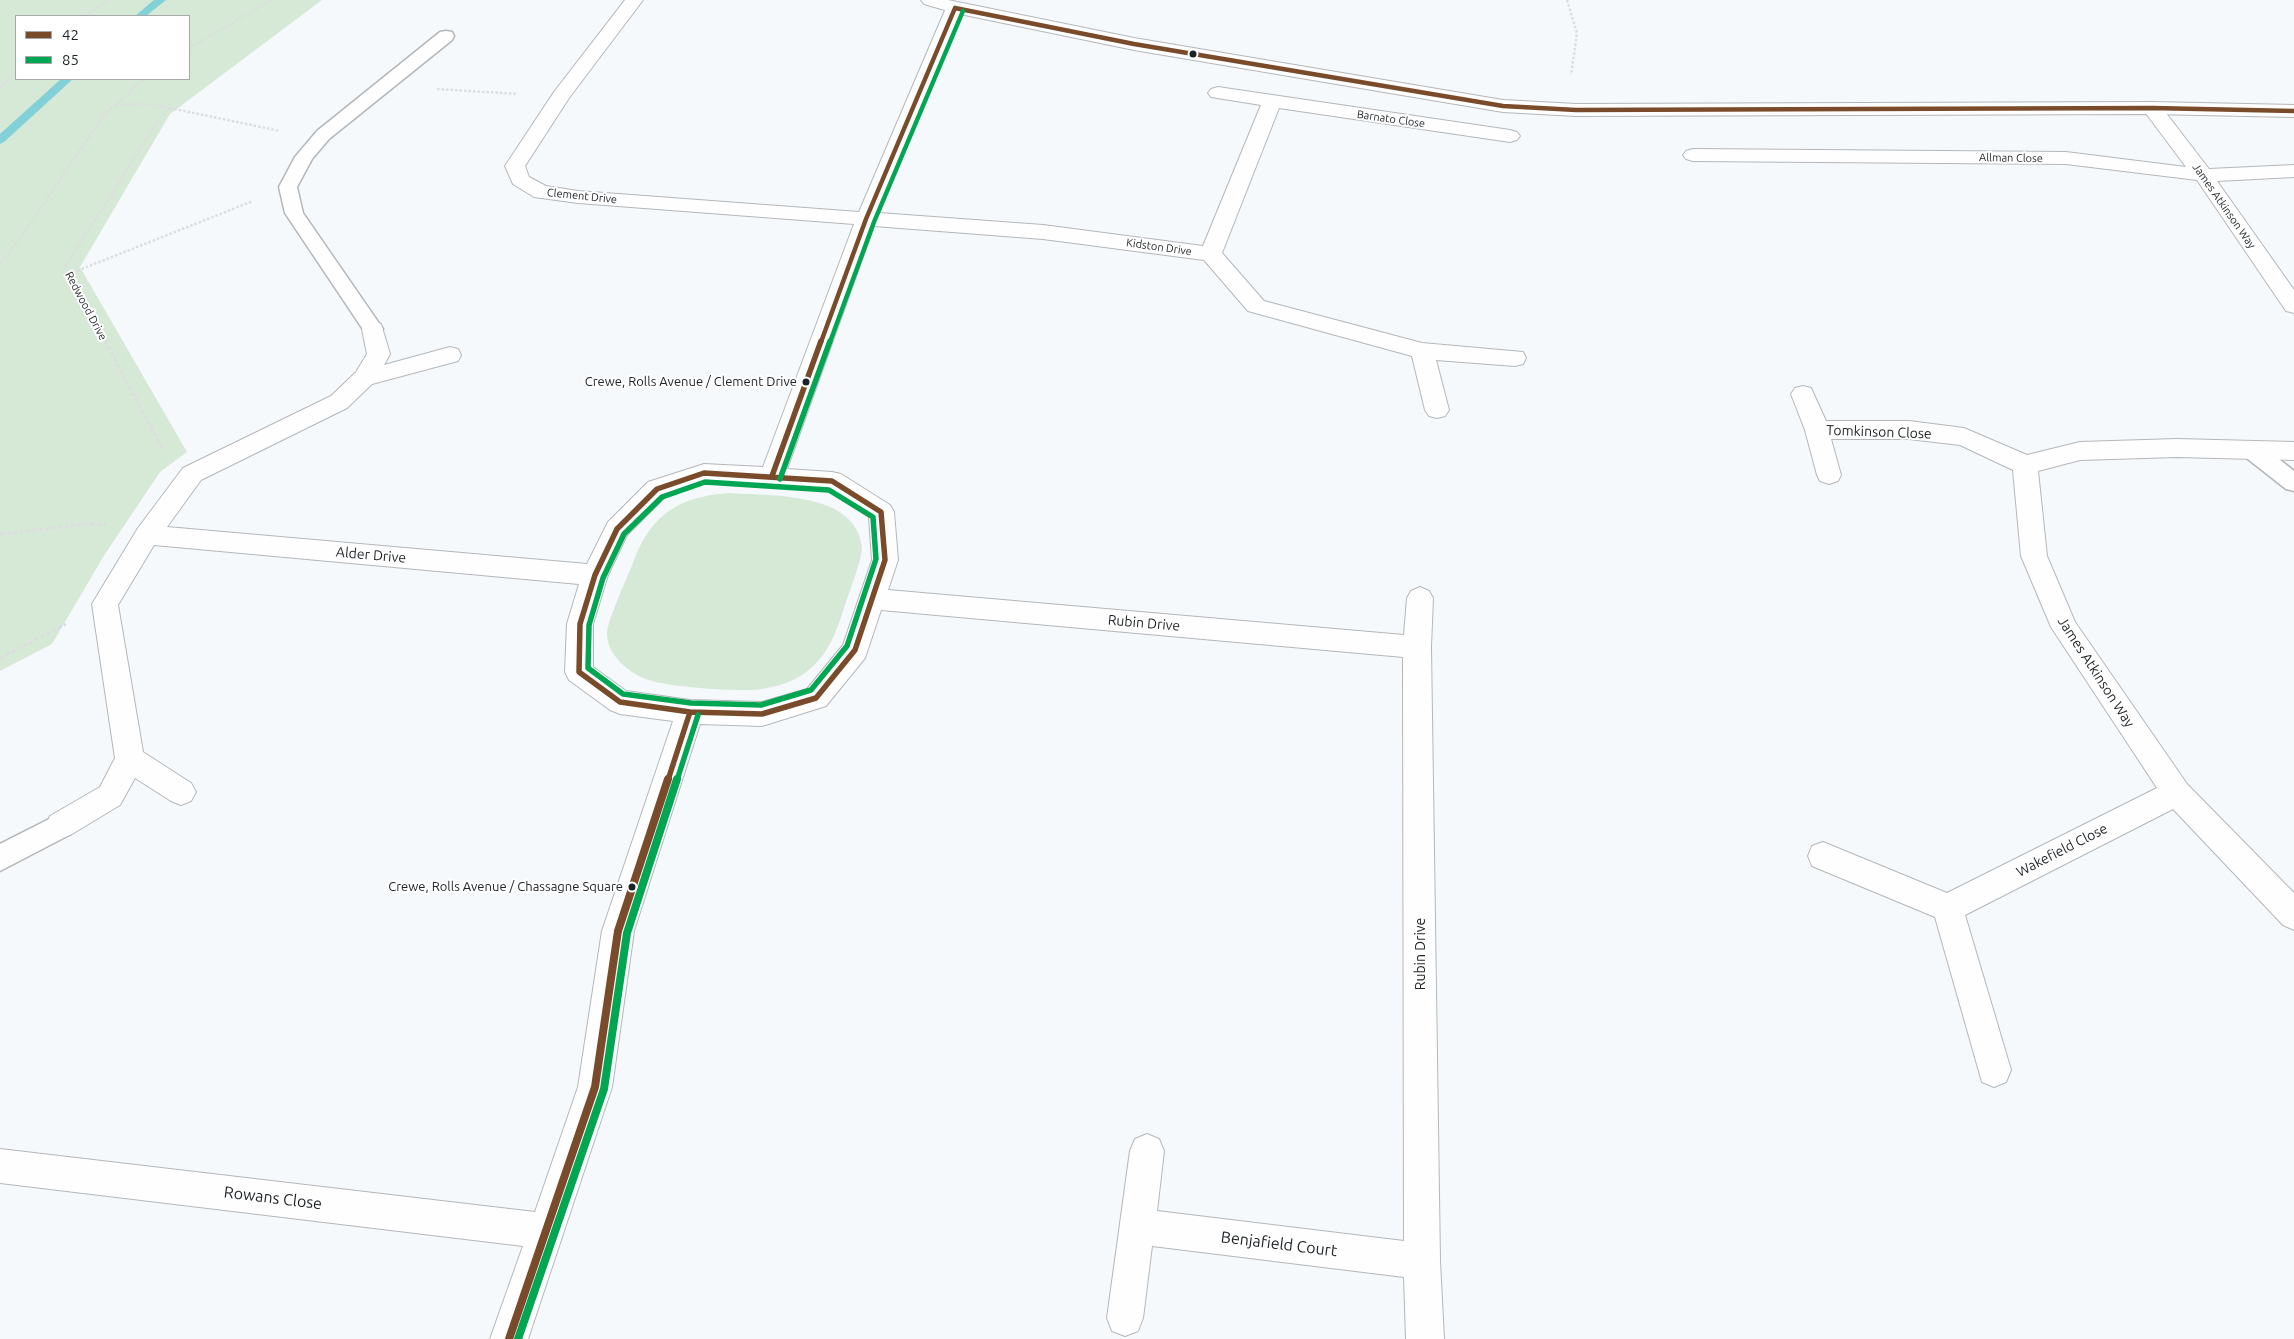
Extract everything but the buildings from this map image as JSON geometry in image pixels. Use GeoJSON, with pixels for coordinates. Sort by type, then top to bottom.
{"type":"FeatureCollection","features":[{"type":"Feature","properties":{"kind":"street","name":"Clement Drive"},"geometry":{"type":"LineString","coordinates":[[634,0],[562,96],[515,166],[520,180],[541,192],[578,197],[866,219]]}},
{"type":"Feature","properties":{"kind":"street"},"geometry":{"type":"LineString","coordinates":[[930,0],[955,8],[1134,44],[1503,106],[1576,110],[2152,108],[2294,111]]}},
{"type":"Feature","properties":{"kind":"street"},"geometry":{"type":"LineString","coordinates":[[772,476],[866,219],[955,8]]}},
{"type":"Feature","properties":{"kind":"street","name":"Barnato Close"},"geometry":{"type":"LineString","coordinates":[[1218,94],[1510,136]]}},
{"type":"Feature","properties":{"kind":"street"},"geometry":{"type":"LineString","coordinates":[[1211,254],[1272,103]]}},
{"type":"Feature","properties":{"kind":"street","name":"James Atkinson Way"},"geometry":{"type":"LineString","coordinates":[[2152,108],[2203,176],[2294,306]]}},
{"type":"Feature","properties":{"kind":"street"},"geometry":{"type":"LineString","coordinates":[[1727,155],[1736,176]]}},
{"type":"Feature","properties":{"kind":"street","name":"Allman Close"},"geometry":{"type":"LineString","coordinates":[[1694,156],[2066,158],[2203,176],[2294,171]]}},
{"type":"Feature","properties":{"kind":"street","name":"Kidston Drive"},"geometry":{"type":"LineString","coordinates":[[866,219],[1043,232],[1211,254],[1256,306],[1422,351],[1515,358]]}},
{"type":"Feature","properties":{"kind":"street"},"geometry":{"type":"LineString","coordinates":[[61,825],[110,796],[130,759],[105,604],[147,535],[192,474],[339,402],[364,378],[379,354],[372,329]]}},
{"type":"Feature","properties":{"kind":"street"},"geometry":{"type":"LineString","coordinates":[[1422,351],[1437,410]]}},
{"type":"Feature","properties":{"kind":"street"},"geometry":{"type":"LineString","coordinates":[[364,378],[450,355]]}},
{"type":"Feature","properties":{"kind":"street","name":"Tomkinson Close"},"geometry":{"type":"LineString","coordinates":[[1803,394],[1818,430],[1829,475]]}},
{"type":"Feature","properties":{"kind":"street","name":"Tomkinson Close"},"geometry":{"type":"LineString","coordinates":[[1818,430],[1909,430],[1964,437],[2025,465]]}},
{"type":"Feature","properties":{"kind":"street"},"geometry":{"type":"LineString","coordinates":[[2025,465],[2080,450],[2177,448],[2294,452]]}},
{"type":"Feature","properties":{"kind":"street","name":"James Atkinson Way"},"geometry":{"type":"LineString","coordinates":[[2025,465],[2034,556],[2064,627],[2177,793],[2294,915]]}},
{"type":"Feature","properties":{"kind":"street"},"geometry":{"type":"LineString","coordinates":[[704,473],[832,481],[881,512],[885,560],[855,650],[816,698],[762,714],[690,712],[620,702],[579,672],[580,624],[595,575],[617,529],[657,489],[704,473]]}},
{"type":"Feature","properties":{"kind":"street","name":"Alder Drive"},"geometry":{"type":"LineString","coordinates":[[147,535],[595,575]]}},
{"type":"Feature","properties":{"kind":"street","name":"Rubin Drive"},"geometry":{"type":"LineString","coordinates":[[1420,598],[1417,647],[1424,1339]]}},
{"type":"Feature","properties":{"kind":"street","name":"Rubin Drive"},"geometry":{"type":"LineString","coordinates":[[871,599],[1417,647]]}},
{"type":"Feature","properties":{"kind":"street"},"geometry":{"type":"LineString","coordinates":[[509,1339],[595,1087],[618,931],[690,712]]}},
{"type":"Feature","properties":{"kind":"street"},"geometry":{"type":"LineString","coordinates":[[130,759],[181,792]]}},
{"type":"Feature","properties":{"kind":"street","name":"Wakefield Close"},"geometry":{"type":"LineString","coordinates":[[1948,908],[2177,793]]}},
{"type":"Feature","properties":{"kind":"street"},"geometry":{"type":"LineString","coordinates":[[1823,856],[1948,908],[1994,1070]]}},
{"type":"Feature","properties":{"kind":"street"},"geometry":{"type":"LineString","coordinates":[[1125,1318],[1146,1151]]}},
{"type":"Feature","properties":{"kind":"street","name":"Rowans Close"},"geometry":{"type":"LineString","coordinates":[[0,1166],[546,1231]]}},
{"type":"Feature","properties":{"kind":"street","name":"Benjafield Court"},"geometry":{"type":"LineString","coordinates":[[1136,1226],[1422,1261]]}},
{"type":"Feature","properties":{"kind":"lane"},"geometry":{"type":"LineString","coordinates":[[372,329],[294,213],[288,187],[304,157],[320,140],[446,36]]}},
{"type":"Feature","properties":{"kind":"lane"},"geometry":{"type":"LineString","coordinates":[[2252,450],[2294,483]]}},
{"type":"Feature","properties":{"kind":"lane"},"geometry":{"type":"LineString","coordinates":[[0,858],[61,825]]}},
{"type":"Feature","properties":{"kind":"path"},"geometry":{"type":"LineString","coordinates":[[86,15],[108,0]]}},
{"type":"Feature","properties":{"kind":"path"},"geometry":{"type":"LineString","coordinates":[[190,47],[272,0]]}},
{"type":"Feature","properties":{"kind":"path"},"geometry":{"type":"LineString","coordinates":[[1567,0],[1577,33],[1570,81],[1576,110]]}},
{"type":"Feature","properties":{"kind":"path"},"geometry":{"type":"LineString","coordinates":[[0,88],[15,74]]}},
{"type":"Feature","properties":{"kind":"path"},"geometry":{"type":"LineString","coordinates":[[393,78],[442,90],[562,96]]}},
{"type":"Feature","properties":{"kind":"path"},"geometry":{"type":"LineString","coordinates":[[0,262],[9,254],[104,115],[143,80]]}},
{"type":"Feature","properties":{"kind":"path"},"geometry":{"type":"LineString","coordinates":[[115,104],[144,104],[170,108],[320,140]]}},
{"type":"Feature","properties":{"kind":"path","name":"Redwood Drive"},"geometry":{"type":"LineString","coordinates":[[170,108],[161,116],[65,267],[166,456],[192,474]]}},
{"type":"Feature","properties":{"kind":"path"},"geometry":{"type":"LineString","coordinates":[[69,274],[288,187]]}},
{"type":"Feature","properties":{"kind":"path"},"geometry":{"type":"LineString","coordinates":[[0,534],[85,524],[108,526],[147,535]]}},
{"type":"Feature","properties":{"kind":"path"},"geometry":{"type":"LineString","coordinates":[[0,658],[105,604]]}},
{"type":"Feature","properties":{"kind":"green space"},"geometry":{"type":"Polygon","coordinates":[[[0,0],[322,0],[170,114],[80,267],[187,452],[160,472],[105,554],[52,644],[0,671],[0,0]]]}},
{"type":"Feature","properties":{"kind":"green space"},"geometry":{"type":"Polygon","coordinates":[[[728,493],[809,500],[828,506],[845,516],[857,529],[862,548],[860,559],[832,641],[814,666],[800,677],[787,683],[766,688],[742,690],[697,688],[665,684],[643,678],[631,671],[614,655],[610,648],[607,634],[614,609],[641,544],[659,519],[670,510],[696,499],[728,493]]]}},
{"type":"Feature","properties":{"kind":"waterway"},"geometry":{"type":"LineString","coordinates":[[141,15],[161,0]]}},
{"type":"Feature","properties":{"kind":"waterway"},"geometry":{"type":"LineString","coordinates":[[0,140],[66,80]]}},
{"type":"Feature","properties":{"kind":"transit line","name":"42"},"geometry":{"type":"LineString","coordinates":[[955,8],[1134,44],[1503,106],[1576,110],[2152,108],[2294,111]]}},
{"type":"Feature","properties":{"kind":"transit line","name":"42"},"geometry":{"type":"LineString","coordinates":[[772,476],[866,219],[955,8]]}},
{"type":"Feature","properties":{"kind":"transit line","name":"85"},"geometry":{"type":"LineString","coordinates":[[780,479],[874,222],[963,11]]}},
{"type":"Feature","properties":{"kind":"transit line","name":"42"},"geometry":{"type":"LineString","coordinates":[[704,473],[832,481],[881,512],[885,560],[855,650],[816,698],[762,714],[690,712],[620,702],[579,672],[580,624],[595,575],[617,529],[657,489],[704,473]]}},
{"type":"Feature","properties":{"kind":"transit line","name":"85"},"geometry":{"type":"LineString","coordinates":[[705,482],[829,490],[873,517],[876,559],[847,646],[811,690],[761,705],[691,703],[623,694],[588,668],[589,625],[603,578],[624,534],[662,497],[705,482]]}},
{"type":"Feature","properties":{"kind":"transit line","name":"42"},"geometry":{"type":"LineString","coordinates":[[509,1339],[595,1087],[618,931],[690,712]]}},
{"type":"Feature","properties":{"kind":"transit line","name":"85"},"geometry":{"type":"LineString","coordinates":[[518,1339],[604,1089],[627,933],[698,715]]}},
{"type":"Feature","properties":{"kind":"place","name":"Crewe, Rolls Avenue / Clement Drive"},"geometry":{"type":"Point","coordinates":[806,382]}},
{"type":"Feature","properties":{"kind":"place","name":"Crewe, Rolls Avenue / Chassagne Square"},"geometry":{"type":"Point","coordinates":[632,887]}}]}
